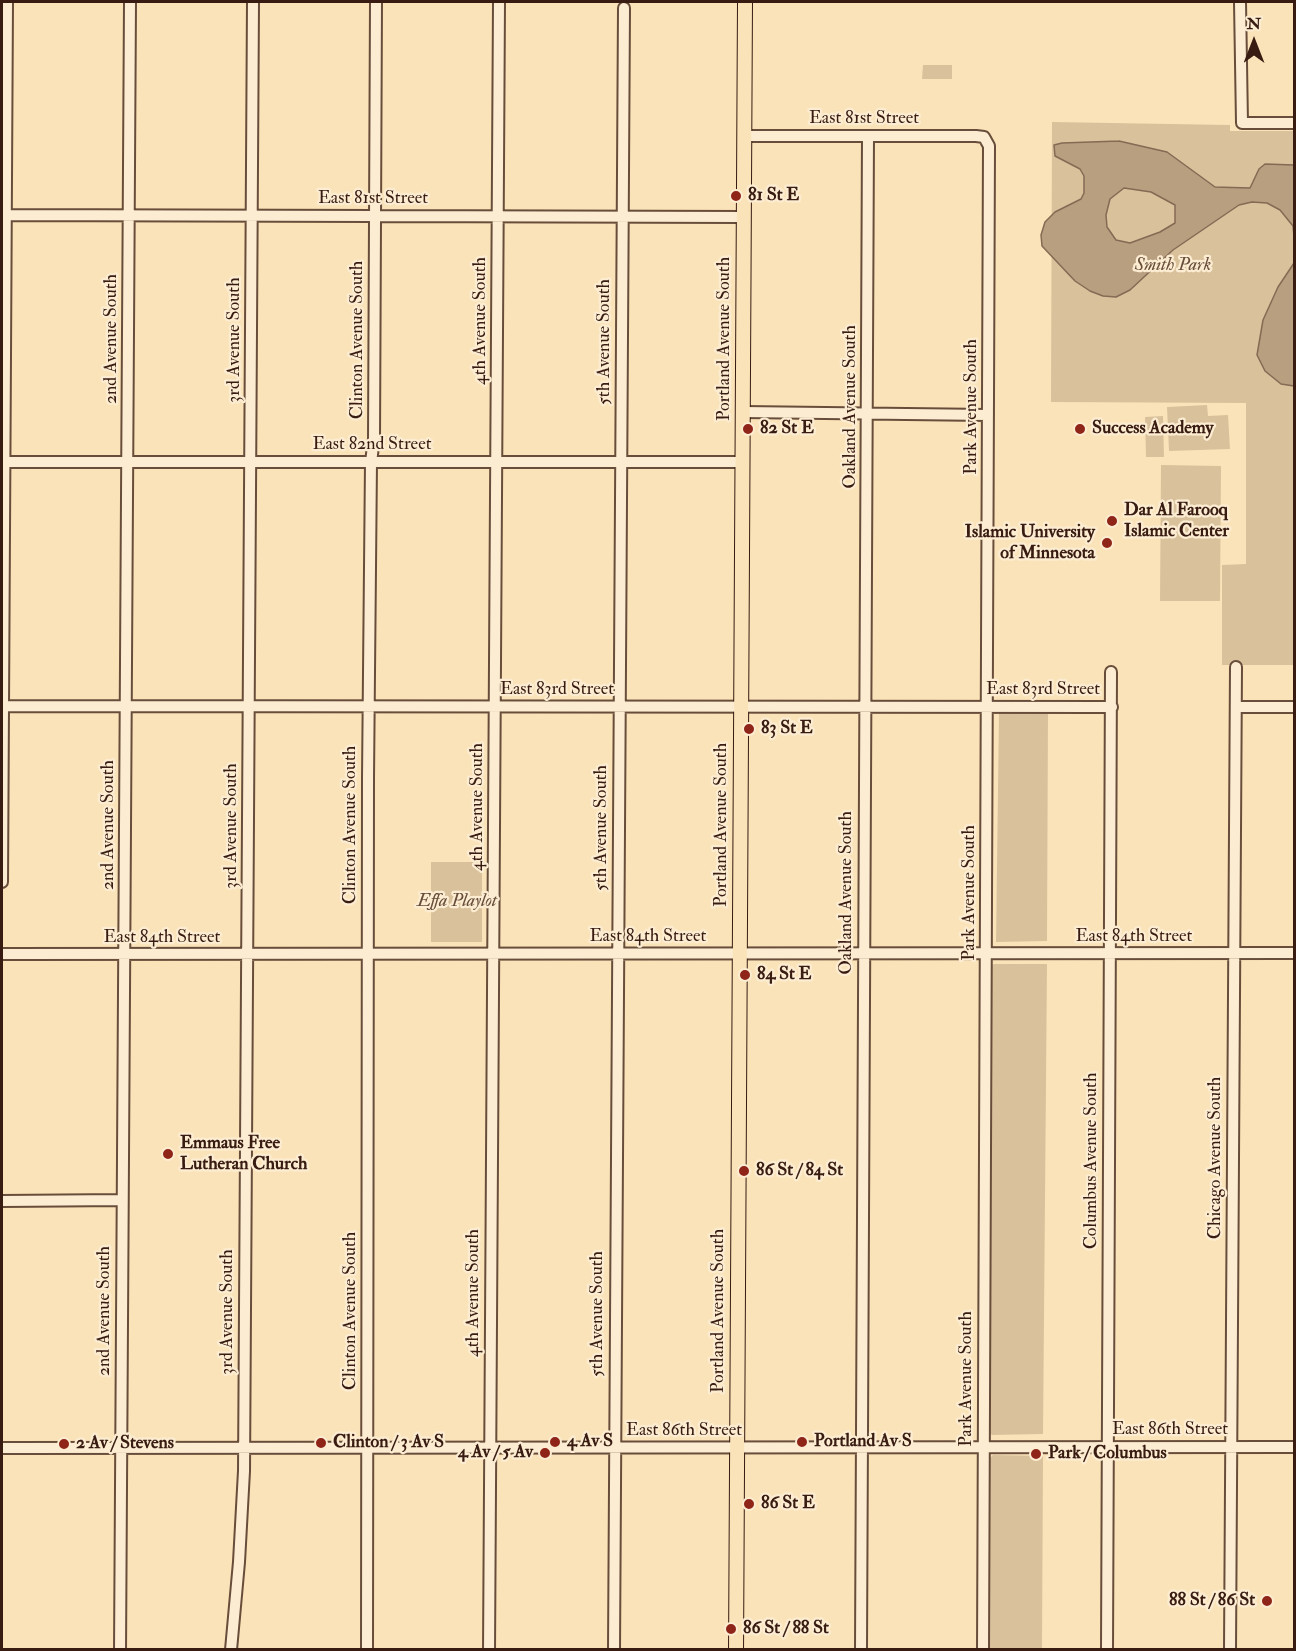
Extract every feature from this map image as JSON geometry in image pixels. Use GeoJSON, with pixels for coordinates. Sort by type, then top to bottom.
{"type":"FeatureCollection","features":[{"type":"Feature","properties":{"kind":"main road","name":"Portland Avenue South"},"geometry":{"type":"LineString","coordinates":[[736,1650],[745,2]]}},
{"type":"Feature","properties":{"kind":"street"},"geometry":{"type":"LineString","coordinates":[[2,882],[7,2]]}},
{"type":"Feature","properties":{"kind":"street","name":"2nd Avenue South"},"geometry":{"type":"LineString","coordinates":[[120,1650],[130,2]]}},
{"type":"Feature","properties":{"kind":"street","name":"3rd Avenue South"},"geometry":{"type":"LineString","coordinates":[[231,1650],[241,1540],[244,1448],[253,2]]}},
{"type":"Feature","properties":{"kind":"street","name":"Clinton Avenue South"},"geometry":{"type":"LineString","coordinates":[[367,1650],[368,706],[371,462],[374,439],[376,2]]}},
{"type":"Feature","properties":{"kind":"street","name":"4th Avenue South"},"geometry":{"type":"LineString","coordinates":[[489,1650],[499,2]]}},
{"type":"Feature","properties":{"kind":"street"},"geometry":{"type":"LineString","coordinates":[[1240,2],[1242,123],[1294,123]]}},
{"type":"Feature","properties":{"kind":"street","name":"5th Avenue South"},"geometry":{"type":"LineString","coordinates":[[614,1650],[624,8]]}},
{"type":"Feature","properties":{"kind":"street","name":"East 81st Street"},"geometry":{"type":"LineString","coordinates":[[744,136],[984,137]]}},
{"type":"Feature","properties":{"kind":"street","name":"Oakland Avenue South"},"geometry":{"type":"LineString","coordinates":[[861,1650],[868,136]]}},
{"type":"Feature","properties":{"kind":"street","name":"Park Avenue South"},"geometry":{"type":"LineString","coordinates":[[983,1650],[990,153],[984,137]]}},
{"type":"Feature","properties":{"kind":"street","name":"East 81st Street"},"geometry":{"type":"LineString","coordinates":[[4,215],[744,217]]}},
{"type":"Feature","properties":{"kind":"street"},"geometry":{"type":"LineString","coordinates":[[743,412],[988,415]]}},
{"type":"Feature","properties":{"kind":"street","name":"East 82nd Street"},"geometry":{"type":"LineString","coordinates":[[3,462],[742,462]]}},
{"type":"Feature","properties":{"kind":"street","name":"Chicago Avenue South"},"geometry":{"type":"LineString","coordinates":[[1230,1650],[1236,667]]}},
{"type":"Feature","properties":{"kind":"street","name":"Columbus Avenue South"},"geometry":{"type":"LineString","coordinates":[[1107,1650],[1106,1447],[1112,672]]}},
{"type":"Feature","properties":{"kind":"street","name":"East 83rd Street"},"geometry":{"type":"LineString","coordinates":[[2,706],[1112,707]]}},
{"type":"Feature","properties":{"kind":"street"},"geometry":{"type":"LineString","coordinates":[[1236,707],[1294,707]]}},
{"type":"Feature","properties":{"kind":"street","name":"East 84th Street"},"geometry":{"type":"LineString","coordinates":[[2,954],[1294,953]]}},
{"type":"Feature","properties":{"kind":"street"},"geometry":{"type":"LineString","coordinates":[[2,1201],[122,1200]]}},
{"type":"Feature","properties":{"kind":"street","name":"East 86th Street"},"geometry":{"type":"LineString","coordinates":[[2,1448],[1294,1447]]}},
{"type":"Feature","properties":{"kind":"green space"},"geometry":{"type":"Polygon","coordinates":[[[923,65],[952,65],[952,79],[922,79],[923,65]]]}},
{"type":"Feature","properties":{"kind":"green space","name":"Smith Park"},"geometry":{"type":"Polygon","coordinates":[[[1052,122],[1230,125],[1230,131],[1294,131],[1294,665],[1222,665],[1222,565],[1246,564],[1246,403],[1051,402],[1052,122]]]}},
{"type":"Feature","properties":{"kind":"green space"},"geometry":{"type":"Polygon","coordinates":[[[1207,405],[1208,416],[1228,415],[1230,449],[1169,451],[1167,407],[1207,405]]]}},
{"type":"Feature","properties":{"kind":"green space"},"geometry":{"type":"Polygon","coordinates":[[[1163,416],[1164,457],[1146,457],[1145,417],[1163,416]]]}},
{"type":"Feature","properties":{"kind":"green space"},"geometry":{"type":"Polygon","coordinates":[[[1161,465],[1221,466],[1220,601],[1160,601],[1161,465]]]}},
{"type":"Feature","properties":{"kind":"green space"},"geometry":{"type":"Polygon","coordinates":[[[999,713],[1048,713],[1047,941],[996,942],[999,713]]]}},
{"type":"Feature","properties":{"kind":"green space","name":"Effa Playlot"},"geometry":{"type":"Polygon","coordinates":[[[431,862],[482,862],[482,942],[431,942],[431,862]]]}},
{"type":"Feature","properties":{"kind":"green space"},"geometry":{"type":"Polygon","coordinates":[[[1047,964],[1043,1434],[992,1435],[989,1432],[992,965],[1047,964]]]}},
{"type":"Feature","properties":{"kind":"green space"},"geometry":{"type":"Polygon","coordinates":[[[993,1455],[1043,1456],[1042,1649],[988,1650],[989,1459],[993,1455]]]}},
{"type":"Feature","properties":{"kind":"shaded area"},"geometry":{"type":"Polygon","coordinates":[[[1119,141],[1167,152],[1215,187],[1250,188],[1259,169],[1265,164],[1294,165],[1294,236],[1293,226],[1280,210],[1267,203],[1252,202],[1239,205],[1173,250],[1130,290],[1116,297],[1103,296],[1090,291],[1075,281],[1042,246],[1041,235],[1045,222],[1055,212],[1081,199],[1084,193],[1084,176],[1080,169],[1055,156],[1054,145],[1119,141]],[[1124,188],[1110,199],[1106,215],[1107,227],[1116,240],[1130,243],[1160,232],[1175,223],[1175,205],[1151,192],[1124,188]]]}},
{"type":"Feature","properties":{"kind":"shaded area"},"geometry":{"type":"Polygon","coordinates":[[[1294,263],[1294,386],[1281,384],[1265,371],[1257,355],[1263,320],[1278,287],[1294,263]]]}},
{"type":"Feature","properties":{"kind":"place","name":"81 St E"},"geometry":{"type":"Point","coordinates":[736,196]}},
{"type":"Feature","properties":{"kind":"place","name":"82 St E"},"geometry":{"type":"Point","coordinates":[748,429]}},
{"type":"Feature","properties":{"kind":"place","name":"Success Academy"},"geometry":{"type":"Point","coordinates":[1080,429]}},
{"type":"Feature","properties":{"kind":"place","name":"Dar Al Farooq Islamic Center"},"geometry":{"type":"Point","coordinates":[1112,521]}},
{"type":"Feature","properties":{"kind":"place","name":"Islamic University of Minnesota"},"geometry":{"type":"Point","coordinates":[1107,543]}},
{"type":"Feature","properties":{"kind":"place","name":"83 St E"},"geometry":{"type":"Point","coordinates":[749,729]}},
{"type":"Feature","properties":{"kind":"place","name":"84 St E"},"geometry":{"type":"Point","coordinates":[745,975]}},
{"type":"Feature","properties":{"kind":"place","name":"Emmaus Free Lutheran Church"},"geometry":{"type":"Point","coordinates":[168,1154]}},
{"type":"Feature","properties":{"kind":"place","name":"86 St / 84 St"},"geometry":{"type":"Point","coordinates":[744,1171]}},
{"type":"Feature","properties":{"kind":"place","name":"4 Av S"},"geometry":{"type":"Point","coordinates":[555,1442]}},
{"type":"Feature","properties":{"kind":"place","name":"Portland Av S"},"geometry":{"type":"Point","coordinates":[802,1442]}},
{"type":"Feature","properties":{"kind":"place","name":"Clinton / 3 Av S"},"geometry":{"type":"Point","coordinates":[321,1443]}},
{"type":"Feature","properties":{"kind":"place","name":"2 Av / Stevens"},"geometry":{"type":"Point","coordinates":[64,1444]}},
{"type":"Feature","properties":{"kind":"place","name":"4 Av / 5 Av"},"geometry":{"type":"Point","coordinates":[545,1453]}},
{"type":"Feature","properties":{"kind":"place","name":"Park / Columbus"},"geometry":{"type":"Point","coordinates":[1036,1454]}},
{"type":"Feature","properties":{"kind":"place","name":"86 St E"},"geometry":{"type":"Point","coordinates":[749,1504]}},
{"type":"Feature","properties":{"kind":"place","name":"88 St / 86 St"},"geometry":{"type":"Point","coordinates":[1267,1601]}},
{"type":"Feature","properties":{"kind":"place","name":"86 St / 88 St"},"geometry":{"type":"Point","coordinates":[731,1629]}}]}
